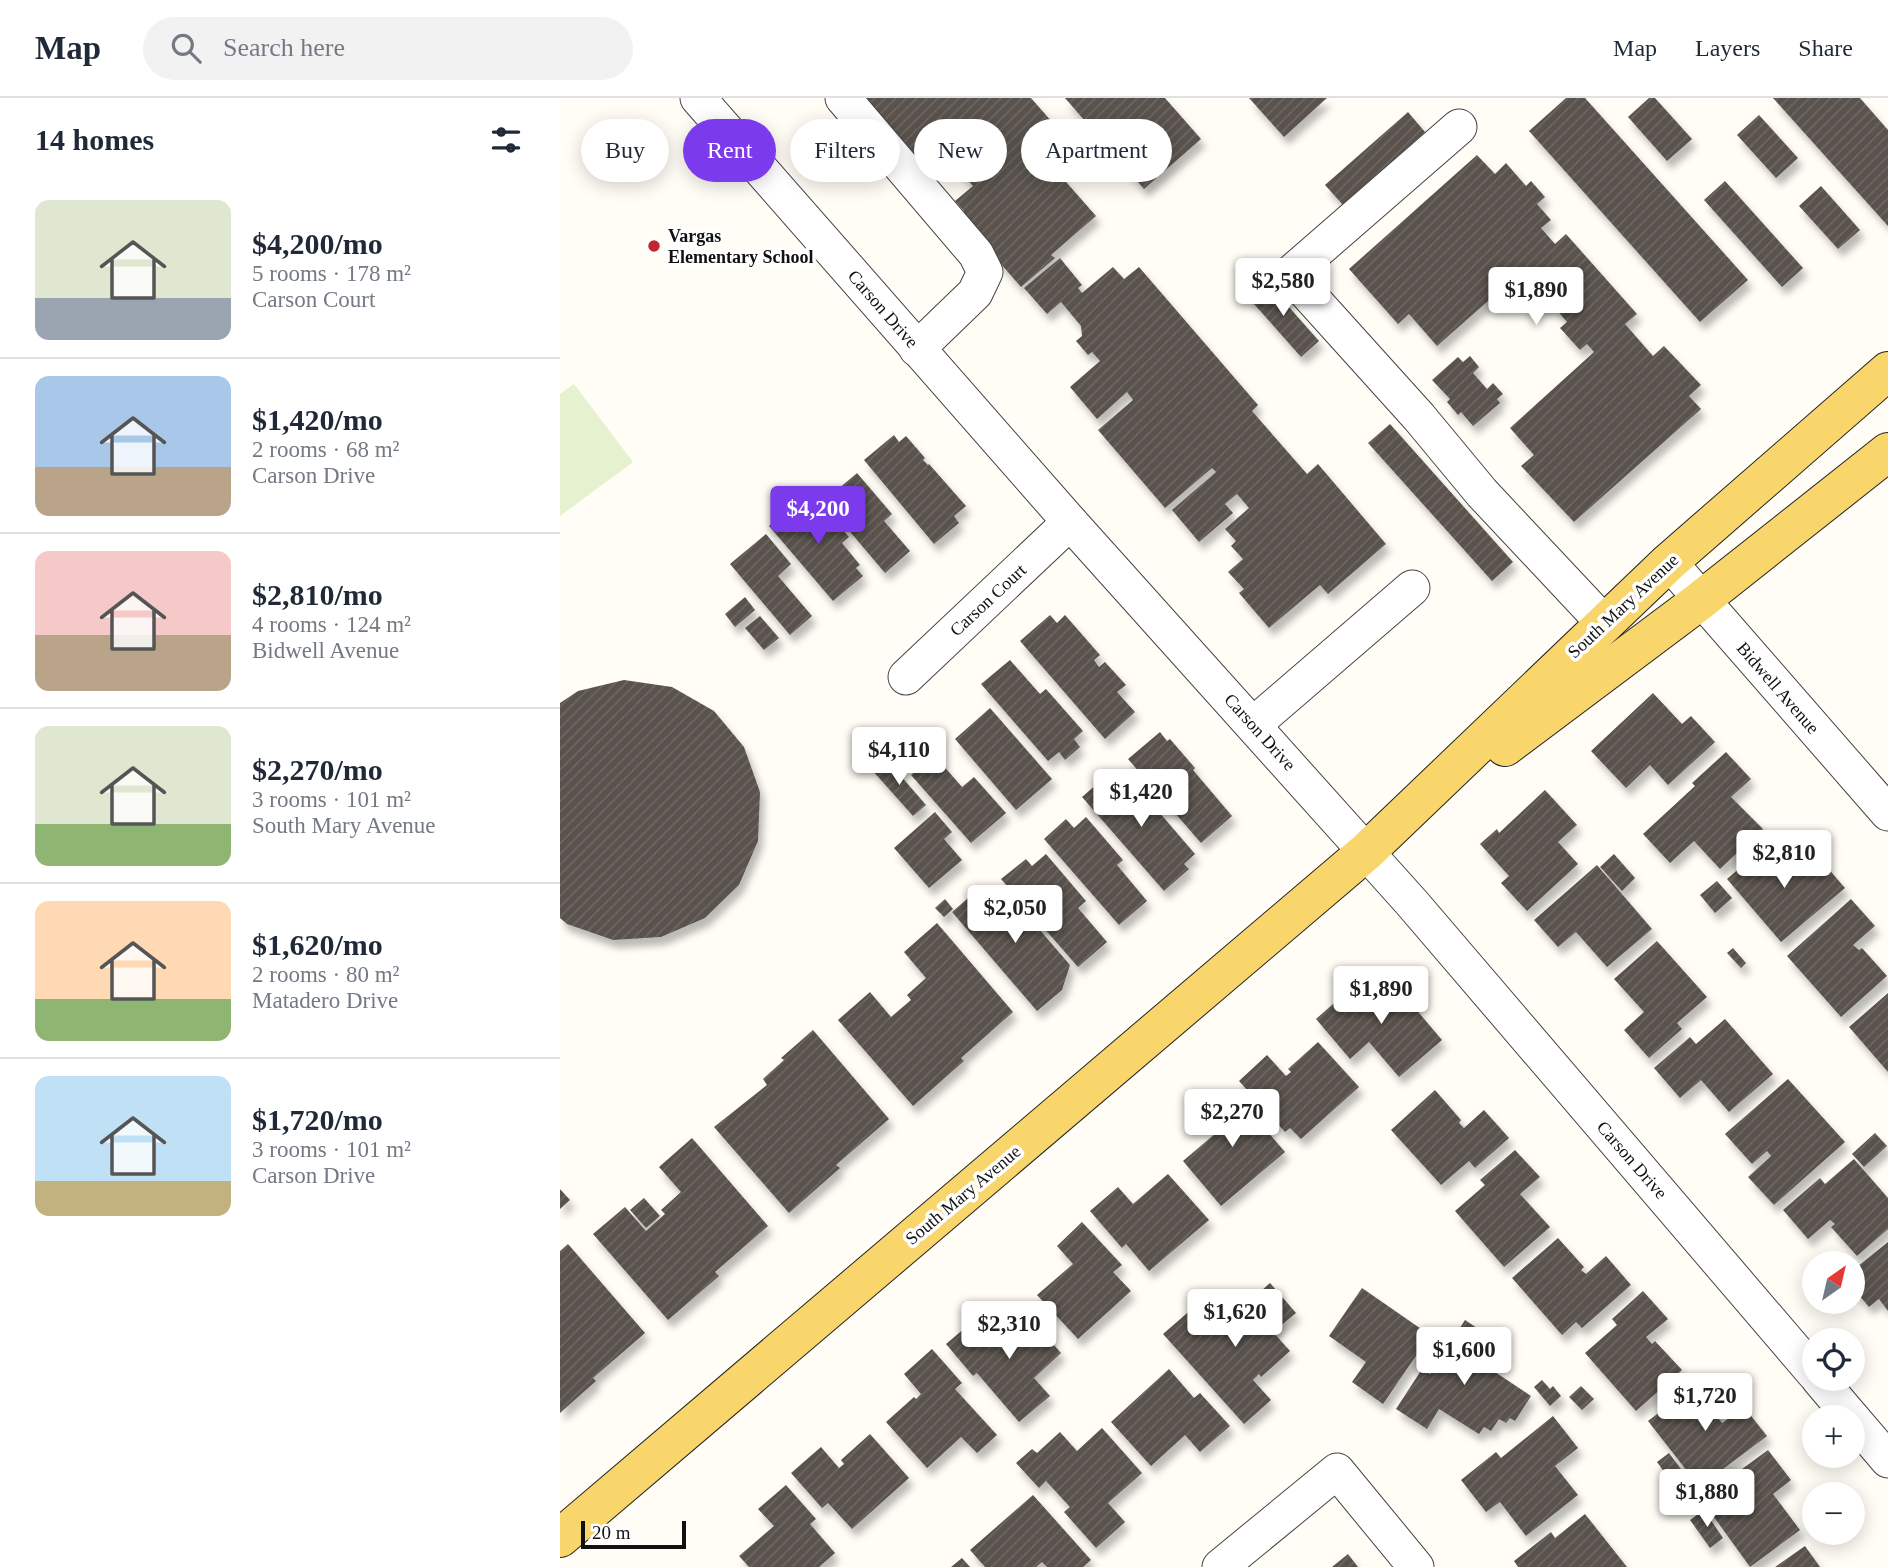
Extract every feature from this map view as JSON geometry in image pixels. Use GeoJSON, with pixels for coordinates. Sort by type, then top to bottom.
{"type":"FeatureCollection","features":[{"type":"Feature","properties":{"kind":"main road","name":"South Mary Avenue"},"geometry":{"type":"LineString","coordinates":[[560,1538],[1366,852],[1669,562],[1888,371]]}},
{"type":"Feature","properties":{"kind":"main road","name":"South Mary Avenue"},"geometry":{"type":"LineString","coordinates":[[1366,852],[1701,600],[1888,452]]}},
{"type":"Feature","properties":{"kind":"street","name":"Carson Drive"},"geometry":{"type":"LineString","coordinates":[[698,98],[1070,522],[1366,852],[1802,1359]]}},
{"type":"Feature","properties":{"kind":"street"},"geometry":{"type":"LineString","coordinates":[[843,98],[976,254],[985,272],[975,293],[917,349]]}},
{"type":"Feature","properties":{"kind":"street"},"geometry":{"type":"LineString","coordinates":[[1459,127],[1290,274],[1419,417],[1482,493],[1604,624]]}},
{"type":"Feature","properties":{"kind":"street","name":"Carson Court"},"geometry":{"type":"LineString","coordinates":[[906,677],[1070,522]]}},
{"type":"Feature","properties":{"kind":"street","name":"Bidwell Avenue"},"geometry":{"type":"LineString","coordinates":[[1669,562],[1888,813]]}},
{"type":"Feature","properties":{"kind":"street"},"geometry":{"type":"LineString","coordinates":[[1253,725],[1412,588]]}},
{"type":"Feature","properties":{"kind":"street"},"geometry":{"type":"LineString","coordinates":[[1829,1391],[1842,1405]]}},
{"type":"Feature","properties":{"kind":"street"},"geometry":{"type":"LineString","coordinates":[[1865,1432],[1888,1460]]}},
{"type":"Feature","properties":{"kind":"street"},"geometry":{"type":"LineString","coordinates":[[1220,1567],[1337,1471],[1416,1567]]}},
{"type":"Feature","properties":{"kind":"green space"},"geometry":{"type":"Polygon","coordinates":[[[574,384],[633,462],[560,516],[560,394],[574,384]]]}},
{"type":"Feature","properties":{"kind":"building"},"geometry":{"type":"Polygon","coordinates":[[[865,98],[1031,98],[1049,119],[1021,119],[1021,182],[1066,182],[1096,216],[1051,255],[1055,258],[1021,287],[959,216],[964,211],[955,201],[973,186],[969,182],[1007,182],[1007,119],[914,119],[914,154],[900,138],[900,119],[883,119],[865,98]]]}},
{"type":"Feature","properties":{"kind":"building"},"geometry":{"type":"Polygon","coordinates":[[[1065,98],[1165,98],[1201,139],[1172,164],[1172,119],[1083,119],[1065,98]]]}},
{"type":"Feature","properties":{"kind":"building"},"geometry":{"type":"Polygon","coordinates":[[[1249,98],[1327,98],[1284,137],[1249,98]]]}},
{"type":"Feature","properties":{"kind":"building"},"geometry":{"type":"Polygon","coordinates":[[[1566,98],[1585,98],[1748,280],[1700,322],[1529,131],[1566,98]]]}},
{"type":"Feature","properties":{"kind":"building"},"geometry":{"type":"Polygon","coordinates":[[[1649,98],[1655,98],[1692,139],[1667,161],[1628,117],[1649,98]]]}},
{"type":"Feature","properties":{"kind":"building"},"geometry":{"type":"Polygon","coordinates":[[[1773,98],[1860,98],[1888,130],[1888,226],[1773,98]]]}},
{"type":"Feature","properties":{"kind":"building"},"geometry":{"type":"Polygon","coordinates":[[[1408,112],[1425,132],[1343,205],[1325,185],[1408,112]]]}},
{"type":"Feature","properties":{"kind":"building"},"geometry":{"type":"Polygon","coordinates":[[[1759,115],[1798,158],[1776,178],[1737,135],[1759,115]]]}},
{"type":"Feature","properties":{"kind":"building"},"geometry":{"type":"Polygon","coordinates":[[[1477,155],[1495,174],[1506,163],[1526,186],[1531,181],[1545,197],[1537,204],[1551,220],[1541,228],[1555,244],[1566,234],[1637,314],[1625,324],[1653,356],[1664,346],[1701,385],[1689,396],[1701,409],[1574,522],[1521,466],[1534,455],[1510,428],[1594,352],[1587,344],[1580,350],[1560,328],[1567,322],[1550,302],[1543,308],[1522,286],[1529,280],[1522,271],[1437,346],[1409,314],[1398,324],[1349,269],[1477,155]]]}},
{"type":"Feature","properties":{"kind":"building"},"geometry":{"type":"Polygon","coordinates":[[[1725,181],[1803,268],[1782,287],[1704,200],[1725,181]]]}},
{"type":"Feature","properties":{"kind":"building"},"geometry":{"type":"Polygon","coordinates":[[[1138,182],[1152,182],[1144,189],[1138,182]]]}},
{"type":"Feature","properties":{"kind":"building"},"geometry":{"type":"Polygon","coordinates":[[[1821,186],[1860,230],[1838,249],[1799,206],[1821,186]]]}},
{"type":"Feature","properties":{"kind":"building"},"geometry":{"type":"Polygon","coordinates":[[[1060,258],[1082,285],[1078,288],[1082,293],[1113,267],[1124,279],[1139,267],[1258,405],[1252,411],[1307,474],[1318,464],[1386,544],[1328,594],[1320,585],[1269,628],[1239,593],[1244,589],[1228,572],[1243,559],[1231,546],[1236,541],[1225,529],[1249,508],[1237,494],[1225,504],[1233,513],[1199,542],[1172,510],[1216,472],[1212,468],[1165,508],[1098,430],[1133,400],[1127,392],[1097,419],[1070,387],[1100,361],[1092,352],[1088,355],[1076,341],[1082,336],[1081,326],[1061,302],[1047,314],[1024,288],[1060,258]]]}},
{"type":"Feature","properties":{"kind":"building"},"geometry":{"type":"Polygon","coordinates":[[[1265,280],[1319,341],[1301,357],[1247,296],[1265,280]]]}},
{"type":"Feature","properties":{"kind":"building"},"geometry":{"type":"Polygon","coordinates":[[[1470,356],[1479,367],[1473,373],[1487,389],[1493,383],[1503,394],[1497,399],[1500,403],[1473,426],[1461,412],[1458,415],[1447,402],[1450,399],[1432,380],[1458,357],[1463,362],[1470,356]]]}},
{"type":"Feature","properties":{"kind":"building"},"geometry":{"type":"Polygon","coordinates":[[[1390,424],[1513,562],[1492,581],[1368,443],[1390,424]]]}},
{"type":"Feature","properties":{"kind":"building"},"geometry":{"type":"Polygon","coordinates":[[[894,435],[899,442],[906,436],[925,458],[923,460],[966,506],[954,516],[959,523],[934,544],[864,460],[894,435]]]}},
{"type":"Feature","properties":{"kind":"building"},"geometry":{"type":"Polygon","coordinates":[[[857,473],[892,514],[884,521],[910,551],[885,573],[824,501],[857,473]]]}},
{"type":"Feature","properties":{"kind":"building"},"geometry":{"type":"Polygon","coordinates":[[[810,492],[849,537],[842,543],[860,565],[856,568],[863,576],[833,601],[769,526],[810,492]]]}},
{"type":"Feature","properties":{"kind":"building"},"geometry":{"type":"Polygon","coordinates":[[[766,534],[791,564],[778,576],[812,616],[790,635],[730,564],[766,534]]]}},
{"type":"Feature","properties":{"kind":"building"},"geometry":{"type":"Polygon","coordinates":[[[745,597],[755,610],[735,627],[725,614],[745,597]]]}},
{"type":"Feature","properties":{"kind":"building"},"geometry":{"type":"Polygon","coordinates":[[[1050,615],[1057,623],[1065,615],[1100,655],[1094,660],[1099,667],[1105,662],[1126,685],[1117,692],[1135,712],[1105,739],[1020,641],[1050,615]]]}},
{"type":"Feature","properties":{"kind":"building"},"geometry":{"type":"Polygon","coordinates":[[[760,616],[779,638],[764,650],[745,628],[760,616]]]}},
{"type":"Feature","properties":{"kind":"building"},"geometry":{"type":"Polygon","coordinates":[[[1010,660],[1040,694],[1046,689],[1083,731],[1074,739],[1080,747],[1065,760],[1059,752],[1048,761],[981,684],[1010,660]]]}},
{"type":"Feature","properties":{"kind":"building"},"geometry":{"type":"Polygon","coordinates":[[[624,680],[672,687],[714,711],[744,747],[760,792],[758,841],[739,885],[705,918],[661,937],[613,940],[567,924],[560,918],[560,703],[578,691],[624,680]]]}},
{"type":"Feature","properties":{"kind":"building"},"geometry":{"type":"Polygon","coordinates":[[[1653,693],[1682,724],[1691,716],[1715,742],[1668,785],[1650,765],[1626,788],[1591,751],[1653,693]]]}},
{"type":"Feature","properties":{"kind":"building"},"geometry":{"type":"Polygon","coordinates":[[[990,708],[1052,779],[1016,810],[955,739],[990,708]]]}},
{"type":"Feature","properties":{"kind":"building"},"geometry":{"type":"Polygon","coordinates":[[[1160,732],[1167,741],[1170,739],[1195,768],[1193,770],[1232,816],[1201,843],[1128,759],[1160,732]]]}},
{"type":"Feature","properties":{"kind":"building"},"geometry":{"type":"Polygon","coordinates":[[[1726,752],[1751,779],[1731,797],[1763,829],[1720,869],[1694,841],[1670,863],[1643,834],[1695,786],[1692,783],[1726,752]]]}},
{"type":"Feature","properties":{"kind":"building"},"geometry":{"type":"Polygon","coordinates":[[[934,755],[962,787],[974,777],[1006,813],[971,843],[911,775],[934,755]]]}},
{"type":"Feature","properties":{"kind":"building"},"geometry":{"type":"Polygon","coordinates":[[[886,759],[926,805],[913,816],[872,770],[886,759]]]}},
{"type":"Feature","properties":{"kind":"building"},"geometry":{"type":"Polygon","coordinates":[[[1112,771],[1127,789],[1134,783],[1195,854],[1184,864],[1189,869],[1164,891],[1082,797],[1112,771]]]}},
{"type":"Feature","properties":{"kind":"building"},"geometry":{"type":"Polygon","coordinates":[[[1545,790],[1577,825],[1558,842],[1578,864],[1527,911],[1501,883],[1509,876],[1480,844],[1497,829],[1499,833],[1545,790]]]}},
{"type":"Feature","properties":{"kind":"building"},"geometry":{"type":"Polygon","coordinates":[[[935,812],[952,832],[944,839],[962,860],[929,888],[894,848],[935,812]]]}},
{"type":"Feature","properties":{"kind":"building"},"geometry":{"type":"Polygon","coordinates":[[[1086,817],[1123,860],[1117,865],[1147,901],[1119,925],[1044,839],[1066,819],[1074,828],[1086,817]]]}},
{"type":"Feature","properties":{"kind":"building"},"geometry":{"type":"Polygon","coordinates":[[[1772,840],[1802,875],[1820,859],[1845,888],[1781,942],[1727,879],[1772,840]]]}},
{"type":"Feature","properties":{"kind":"building"},"geometry":{"type":"Polygon","coordinates":[[[1046,854],[1086,901],[1078,908],[1107,942],[1078,967],[1001,879],[1026,859],[1032,866],[1046,854]]]}},
{"type":"Feature","properties":{"kind":"building"},"geometry":{"type":"Polygon","coordinates":[[[1614,854],[1635,878],[1622,891],[1600,867],[1614,854]]]}},
{"type":"Feature","properties":{"kind":"building"},"geometry":{"type":"Polygon","coordinates":[[[1597,865],[1652,929],[1607,967],[1576,932],[1558,947],[1534,920],[1597,865]]]}},
{"type":"Feature","properties":{"kind":"building"},"geometry":{"type":"Polygon","coordinates":[[[1717,881],[1732,898],[1715,913],[1700,895],[1717,881]]]}},
{"type":"Feature","properties":{"kind":"building"},"geometry":{"type":"Polygon","coordinates":[[[983,885],[998,902],[1008,893],[1070,965],[1062,990],[1037,1011],[952,912],[983,885]]]}},
{"type":"Feature","properties":{"kind":"building"},"geometry":{"type":"Polygon","coordinates":[[[945,899],[953,909],[944,917],[935,908],[945,899]]]}},
{"type":"Feature","properties":{"kind":"building"},"geometry":{"type":"Polygon","coordinates":[[[1851,899],[1875,926],[1853,945],[1859,950],[1862,948],[1887,976],[1841,1017],[1787,956],[1851,899]]]}},
{"type":"Feature","properties":{"kind":"building"},"geometry":{"type":"Polygon","coordinates":[[[937,923],[1013,1012],[961,1058],[964,1061],[913,1106],[838,1020],[870,992],[891,1017],[911,1000],[907,995],[926,978],[904,952],[937,923]]]}},
{"type":"Feature","properties":{"kind":"building"},"geometry":{"type":"Polygon","coordinates":[[[1657,941],[1707,997],[1677,1023],[1682,1029],[1649,1058],[1624,1030],[1644,1012],[1614,979],[1657,941]]]}},
{"type":"Feature","properties":{"kind":"building"},"geometry":{"type":"Polygon","coordinates":[[[1733,948],[1746,963],[1741,968],[1727,953],[1733,948]]]}},
{"type":"Feature","properties":{"kind":"building"},"geometry":{"type":"Polygon","coordinates":[[[1386,974],[1442,1040],[1399,1077],[1369,1042],[1350,1059],[1316,1019],[1342,996],[1350,1005],[1386,974]]]}},
{"type":"Feature","properties":{"kind":"building"},"geometry":{"type":"Polygon","coordinates":[[[1888,993],[1888,1072],[1849,1027],[1888,993]]]}},
{"type":"Feature","properties":{"kind":"building"},"geometry":{"type":"Polygon","coordinates":[[[1725,1019],[1773,1074],[1729,1112],[1701,1080],[1680,1098],[1654,1068],[1690,1037],[1696,1044],[1725,1019]]]}},
{"type":"Feature","properties":{"kind":"building"},"geometry":{"type":"Polygon","coordinates":[[[813,1030],[889,1119],[836,1165],[840,1168],[789,1213],[714,1127],[767,1085],[763,1079],[784,1060],[781,1058],[813,1030]]]}},
{"type":"Feature","properties":{"kind":"building"},"geometry":{"type":"Polygon","coordinates":[[[1318,1042],[1359,1087],[1301,1139],[1290,1128],[1285,1132],[1239,1081],[1267,1055],[1286,1076],[1291,1072],[1288,1069],[1318,1042]]]}},
{"type":"Feature","properties":{"kind":"building"},"geometry":{"type":"Polygon","coordinates":[[[1788,1079],[1845,1142],[1774,1205],[1748,1177],[1771,1156],[1767,1151],[1752,1164],[1725,1134],[1788,1079]]]}},
{"type":"Feature","properties":{"kind":"building"},"geometry":{"type":"Polygon","coordinates":[[[1231,1089],[1285,1152],[1221,1206],[1183,1161],[1216,1133],[1201,1114],[1231,1089]]]}},
{"type":"Feature","properties":{"kind":"building"},"geometry":{"type":"Polygon","coordinates":[[[1435,1090],[1461,1120],[1459,1123],[1464,1128],[1484,1110],[1509,1138],[1475,1168],[1469,1161],[1441,1185],[1391,1130],[1435,1090]]]}},
{"type":"Feature","properties":{"kind":"building"},"geometry":{"type":"Polygon","coordinates":[[[1875,1133],[1887,1146],[1864,1167],[1852,1154],[1875,1133]]]}},
{"type":"Feature","properties":{"kind":"building"},"geometry":{"type":"Polygon","coordinates":[[[692,1138],[768,1226],[715,1272],[719,1276],[668,1320],[593,1234],[625,1207],[646,1231],[665,1214],[661,1210],[681,1192],[659,1167],[692,1138]]]}},
{"type":"Feature","properties":{"kind":"building"},"geometry":{"type":"Polygon","coordinates":[[[1515,1150],[1540,1177],[1520,1194],[1550,1227],[1504,1267],[1455,1211],[1485,1185],[1480,1180],[1515,1150]]]}},
{"type":"Feature","properties":{"kind":"building"},"geometry":{"type":"Polygon","coordinates":[[[1854,1159],[1888,1198],[1888,1229],[1863,1251],[1853,1251],[1831,1227],[1835,1224],[1830,1220],[1808,1239],[1783,1210],[1820,1178],[1825,1184],[1854,1159]]]}},
{"type":"Feature","properties":{"kind":"building"},"geometry":{"type":"Polygon","coordinates":[[[1168,1174],[1209,1220],[1149,1271],[1126,1244],[1122,1248],[1090,1211],[1118,1187],[1133,1204],[1168,1174]]]}},
{"type":"Feature","properties":{"kind":"building"},"geometry":{"type":"Polygon","coordinates":[[[560,1189],[570,1200],[560,1209],[560,1189]]]}},
{"type":"Feature","properties":{"kind":"building"},"geometry":{"type":"Polygon","coordinates":[[[644,1198],[660,1216],[646,1228],[630,1210],[644,1198]]]}},
{"type":"Feature","properties":{"kind":"building"},"geometry":{"type":"Polygon","coordinates":[[[1082,1222],[1122,1265],[1113,1272],[1131,1291],[1078,1339],[1037,1295],[1073,1264],[1057,1246],[1082,1222]]]}},
{"type":"Feature","properties":{"kind":"building"},"geometry":{"type":"Polygon","coordinates":[[[1558,1238],[1584,1267],[1581,1270],[1586,1274],[1606,1256],[1631,1285],[1582,1328],[1576,1322],[1562,1335],[1512,1278],[1558,1238]]]}},
{"type":"Feature","properties":{"kind":"building"},"geometry":{"type":"Polygon","coordinates":[[[1888,1242],[1888,1311],[1879,1299],[1869,1307],[1866,1303],[1866,1260],[1888,1242]]]}},
{"type":"Feature","properties":{"kind":"building"},"geometry":{"type":"Polygon","coordinates":[[[568,1244],[645,1333],[593,1378],[596,1381],[560,1413],[560,1251],[568,1244]]]}},
{"type":"Feature","properties":{"kind":"building"},"geometry":{"type":"Polygon","coordinates":[[[1270,1283],[1296,1313],[1273,1332],[1290,1351],[1261,1377],[1259,1374],[1253,1380],[1271,1400],[1244,1424],[1163,1334],[1201,1301],[1225,1328],[1244,1311],[1242,1308],[1270,1283]]]}},
{"type":"Feature","properties":{"kind":"building"},"geometry":{"type":"Polygon","coordinates":[[[1362,1288],[1424,1331],[1417,1340],[1424,1344],[1383,1404],[1352,1382],[1366,1362],[1329,1336],[1362,1288]]]}},
{"type":"Feature","properties":{"kind":"building"},"geometry":{"type":"Polygon","coordinates":[[[1643,1291],[1668,1319],[1646,1337],[1652,1344],[1655,1341],[1682,1370],[1636,1411],[1585,1353],[1617,1325],[1612,1319],[1643,1291]]]}},
{"type":"Feature","properties":{"kind":"building"},"geometry":{"type":"Polygon","coordinates":[[[1022,1309],[1061,1353],[1034,1378],[1050,1396],[1019,1422],[977,1373],[973,1376],[946,1344],[972,1322],[988,1339],[1022,1309]]]}},
{"type":"Feature","properties":{"kind":"building"},"geometry":{"type":"Polygon","coordinates":[[[1465,1320],[1492,1338],[1488,1345],[1493,1348],[1483,1364],[1531,1396],[1515,1421],[1510,1418],[1506,1423],[1499,1419],[1491,1431],[1484,1427],[1479,1434],[1439,1409],[1427,1429],[1396,1409],[1422,1369],[1430,1374],[1465,1320]]]}},
{"type":"Feature","properties":{"kind":"building"},"geometry":{"type":"Polygon","coordinates":[[[932,1349],[962,1383],[955,1389],[997,1435],[977,1453],[961,1437],[927,1468],[886,1422],[921,1394],[904,1374],[932,1349]]]}},
{"type":"Feature","properties":{"kind":"building"},"geometry":{"type":"Polygon","coordinates":[[[1169,1369],[1194,1398],[1200,1393],[1230,1426],[1200,1452],[1185,1435],[1151,1466],[1111,1422],[1169,1369]]]}},
{"type":"Feature","properties":{"kind":"building"},"geometry":{"type":"Polygon","coordinates":[[[1542,1380],[1550,1389],[1553,1386],[1561,1396],[1550,1406],[1534,1387],[1542,1380]]]}},
{"type":"Feature","properties":{"kind":"building"},"geometry":{"type":"Polygon","coordinates":[[[1697,1384],[1721,1414],[1717,1417],[1722,1423],[1744,1407],[1767,1436],[1711,1478],[1706,1471],[1694,1480],[1648,1421],[1697,1384]]]}},
{"type":"Feature","properties":{"kind":"building"},"geometry":{"type":"Polygon","coordinates":[[[1581,1386],[1594,1399],[1582,1410],[1569,1397],[1581,1386]]]}},
{"type":"Feature","properties":{"kind":"building"},"geometry":{"type":"Polygon","coordinates":[[[1553,1416],[1578,1448],[1555,1466],[1578,1495],[1526,1536],[1500,1502],[1486,1512],[1461,1480],[1496,1452],[1501,1458],[1553,1416]]]}},
{"type":"Feature","properties":{"kind":"building"},"geometry":{"type":"Polygon","coordinates":[[[1102,1428],[1142,1473],[1108,1503],[1125,1522],[1096,1548],[1064,1512],[1070,1507],[1046,1481],[1039,1488],[1016,1463],[1032,1449],[1037,1453],[1060,1432],[1077,1451],[1102,1428]]]}},
{"type":"Feature","properties":{"kind":"building"},"geometry":{"type":"Polygon","coordinates":[[[870,1434],[909,1478],[852,1529],[828,1503],[822,1508],[791,1473],[821,1447],[839,1468],[844,1464],[841,1460],[870,1434]]]}},
{"type":"Feature","properties":{"kind":"building"},"geometry":{"type":"Polygon","coordinates":[[[1768,1450],[1791,1480],[1773,1494],[1800,1530],[1750,1567],[1706,1506],[1736,1484],[1731,1477],[1768,1450]]]}},
{"type":"Feature","properties":{"kind":"building"},"geometry":{"type":"Polygon","coordinates":[[[1669,1453],[1690,1481],[1677,1490],[1657,1462],[1669,1453]]]}},
{"type":"Feature","properties":{"kind":"building"},"geometry":{"type":"Polygon","coordinates":[[[786,1485],[816,1519],[810,1524],[835,1553],[819,1567],[749,1567],[739,1556],[774,1526],[758,1509],[786,1485]]]}},
{"type":"Feature","properties":{"kind":"building"},"geometry":{"type":"Polygon","coordinates":[[[1033,1495],[1091,1560],[1083,1567],[1047,1567],[1042,1562],[1036,1567],[985,1567],[970,1550],[1033,1495]]]}},
{"type":"Feature","properties":{"kind":"building"},"geometry":{"type":"Polygon","coordinates":[[[1704,1510],[1723,1538],[1710,1548],[1690,1520],[1704,1510]]]}},
{"type":"Feature","properties":{"kind":"building"},"geometry":{"type":"Polygon","coordinates":[[[1585,1514],[1627,1567],[1518,1567],[1514,1561],[1551,1532],[1555,1538],[1585,1514]]]}},
{"type":"Feature","properties":{"kind":"building"},"geometry":{"type":"Polygon","coordinates":[[[1805,1546],[1820,1567],[1775,1567],[1805,1546]]]}},
{"type":"Feature","properties":{"kind":"building"},"geometry":{"type":"Polygon","coordinates":[[[1348,1554],[1358,1567],[1332,1567],[1348,1554]]]}},
{"type":"Feature","properties":{"kind":"building"},"geometry":{"type":"Polygon","coordinates":[[[962,1558],[970,1567],[951,1567],[962,1558]]]}},
{"type":"Feature","properties":{"kind":"place","name":"Vargas Elementary School"},"geometry":{"type":"Point","coordinates":[654,246]}}]}
